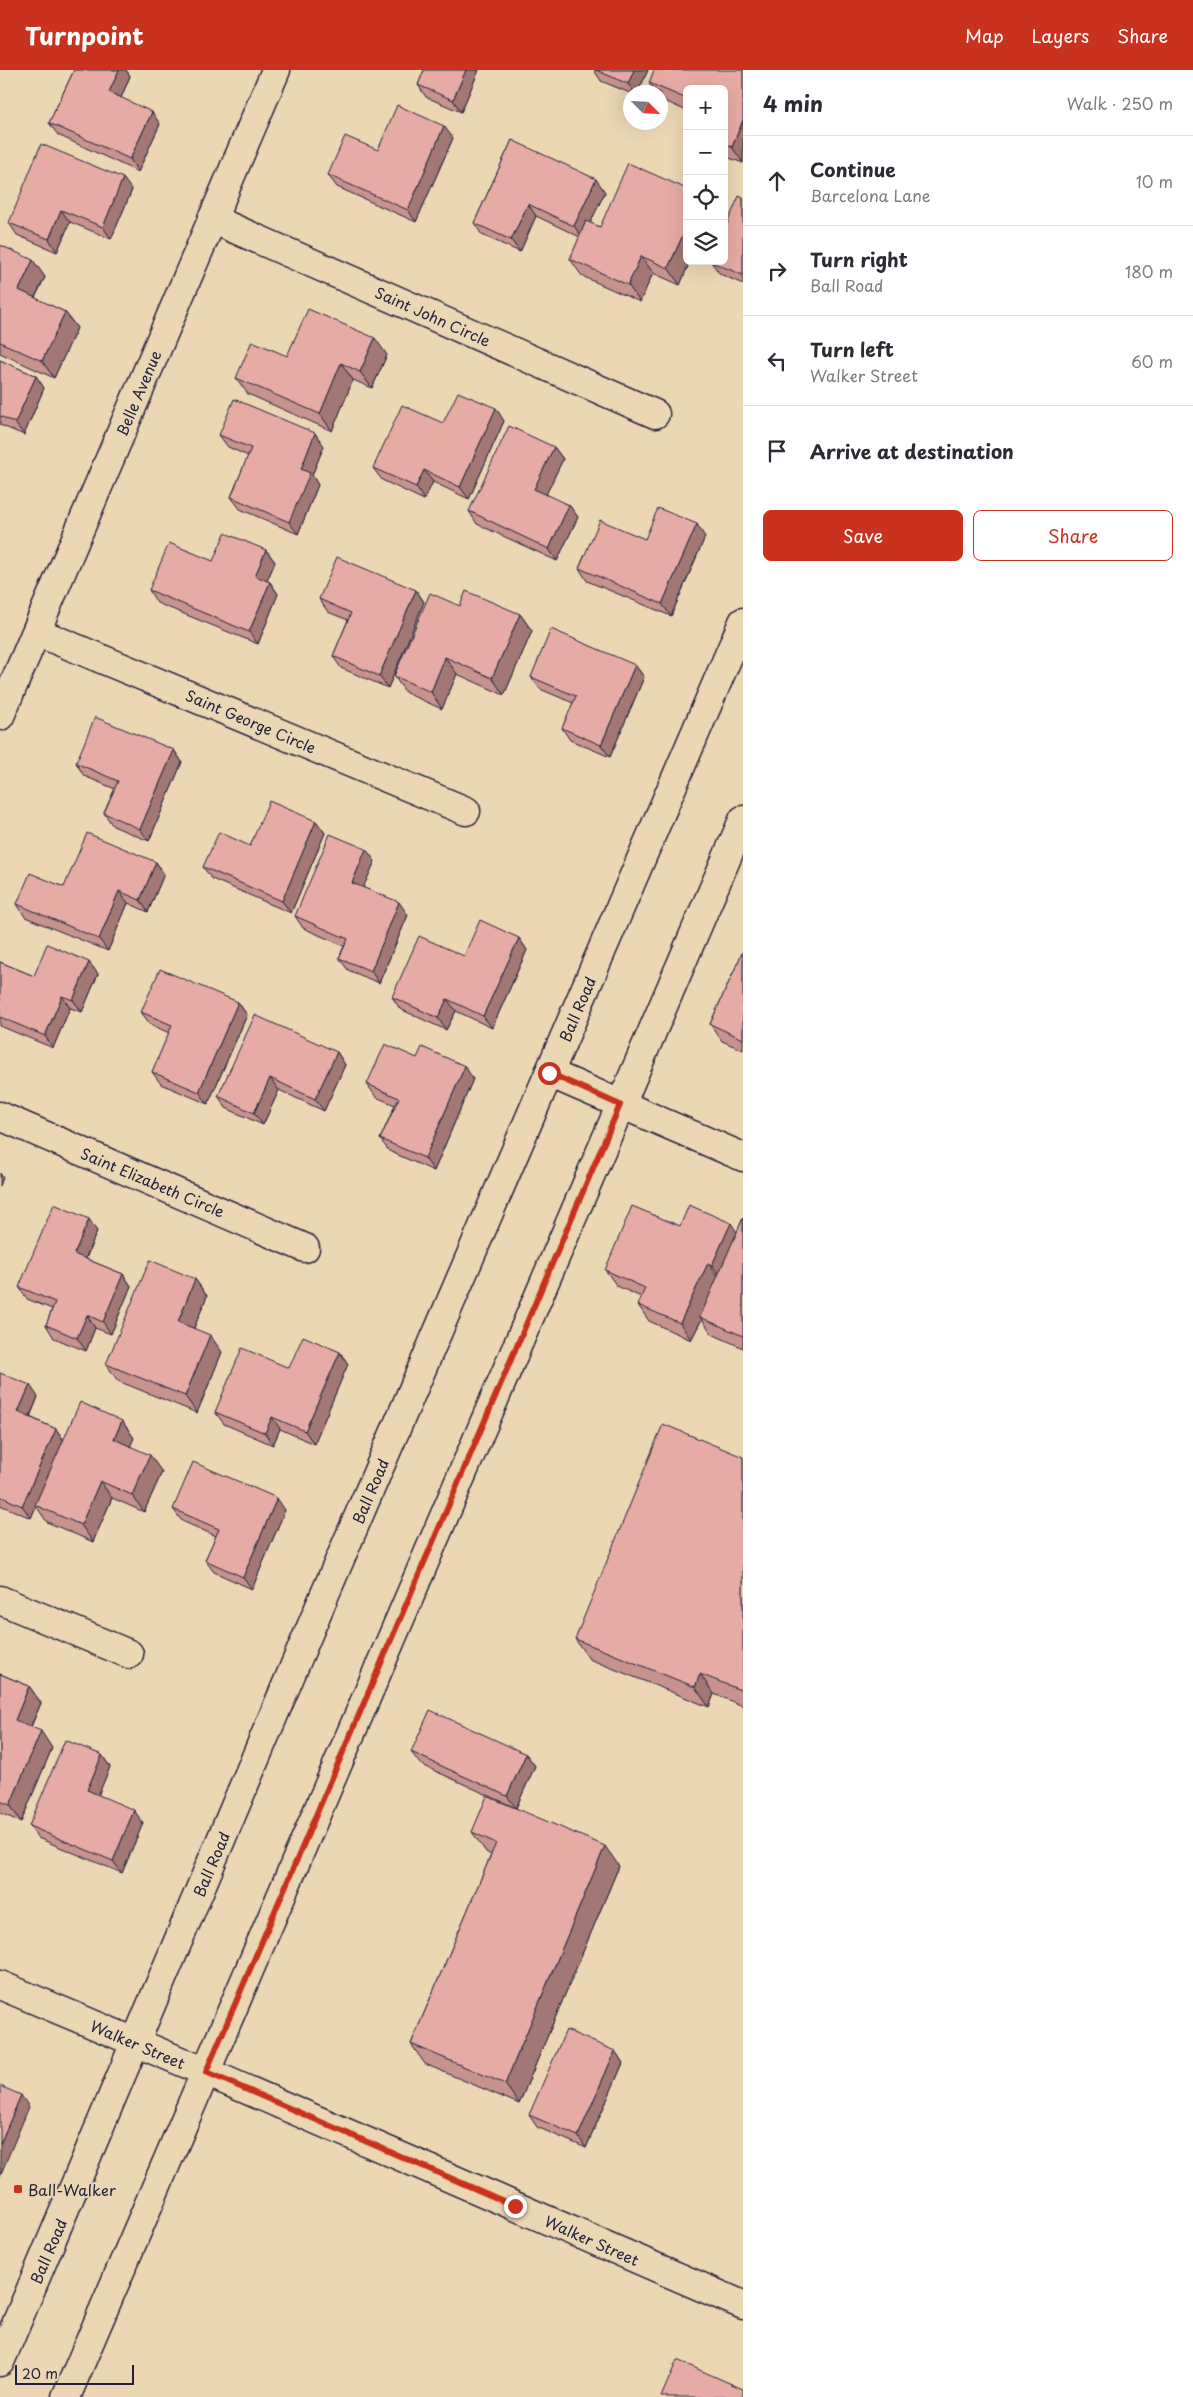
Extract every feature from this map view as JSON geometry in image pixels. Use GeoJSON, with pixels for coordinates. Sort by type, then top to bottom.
{"type":"FeatureCollection","features":[{"type":"Feature","properties":{"kind":"main road","name":"Belle Avenue"},"geometry":{"type":"LineString","coordinates":[[0,716],[276,70]]}},
{"type":"Feature","properties":{"kind":"main road","name":"Saint John Circle"},"geometry":{"type":"LineString","coordinates":[[212,219],[655,414]]}},
{"type":"Feature","properties":{"kind":"main road","name":"Ball Road"},"geometry":{"type":"LineString","coordinates":[[0,2362],[322,1601],[743,622]]}},
{"type":"Feature","properties":{"kind":"main road","name":"Saint George Circle"},"geometry":{"type":"LineString","coordinates":[[36,632],[466,811]]}},
{"type":"Feature","properties":{"kind":"main road"},"geometry":{"type":"LineString","coordinates":[[66,2397],[743,820]]}},
{"type":"Feature","properties":{"kind":"main road"},"geometry":{"type":"LineString","coordinates":[[549,1073],[743,1157]]}},
{"type":"Feature","properties":{"kind":"main road","name":"Saint Elizabeth Circle"},"geometry":{"type":"LineString","coordinates":[[0,1116],[306,1248]]}},
{"type":"Feature","properties":{"kind":"main road"},"geometry":{"type":"LineString","coordinates":[[0,1600],[129,1654]]}},
{"type":"Feature","properties":{"kind":"main road","name":"Walker Street"},"geometry":{"type":"LineString","coordinates":[[0,1985],[206,2072],[743,2305]]}},
{"type":"Feature","properties":{"kind":"building"},"geometry":{"type":"Polygon","coordinates":[[[74,70],[119,70],[109,92],[152,112],[130,159],[49,123],[74,70]]]}},
{"type":"Feature","properties":{"kind":"building"},"geometry":{"type":"Polygon","coordinates":[[[424,70],[466,70],[453,100],[418,85],[424,70]]]}},
{"type":"Feature","properties":{"kind":"building"},"geometry":{"type":"Polygon","coordinates":[[[596,70],[634,70],[628,84],[596,70]]]}},
{"type":"Feature","properties":{"kind":"building"},"geometry":{"type":"Polygon","coordinates":[[[654,70],[743,70],[743,120],[732,147],[728,146],[728,85],[683,85],[683,97],[668,91],[668,85],[649,83],[654,70]]]}},
{"type":"Feature","properties":{"kind":"building"},"geometry":{"type":"Polygon","coordinates":[[[397,105],[444,126],[408,210],[328,175],[345,136],[378,150],[397,105]]]}},
{"type":"Feature","properties":{"kind":"building"},"geometry":{"type":"Polygon","coordinates":[[[512,140],[596,179],[574,226],[528,204],[511,240],[474,223],[512,140]]]}},
{"type":"Feature","properties":{"kind":"building"},"geometry":{"type":"Polygon","coordinates":[[[41,144],[123,178],[103,227],[61,210],[49,239],[9,223],[41,144]]]}},
{"type":"Feature","properties":{"kind":"building"},"geometry":{"type":"Polygon","coordinates":[[[628,163],[683,187],[683,235],[668,268],[641,256],[628,285],[570,259],[586,221],[600,227],[628,163]]]}},
{"type":"Feature","properties":{"kind":"building"},"geometry":{"type":"Polygon","coordinates":[[[739,196],[743,198],[743,275],[718,265],[728,265],[728,222],[739,196]]]}},
{"type":"Feature","properties":{"kind":"building"},"geometry":{"type":"Polygon","coordinates":[[[0,245],[33,260],[19,290],[65,312],[42,361],[0,342],[0,245]]]}},
{"type":"Feature","properties":{"kind":"building"},"geometry":{"type":"Polygon","coordinates":[[[308,309],[375,338],[360,372],[341,363],[320,414],[236,378],[252,341],[287,356],[308,309]]]}},
{"type":"Feature","properties":{"kind":"building"},"geometry":{"type":"Polygon","coordinates":[[[0,360],[36,376],[15,423],[0,416],[0,360]]]}},
{"type":"Feature","properties":{"kind":"building"},"geometry":{"type":"Polygon","coordinates":[[[458,392],[496,408],[460,487],[424,470],[416,487],[373,468],[402,405],[443,423],[458,392]]]}},
{"type":"Feature","properties":{"kind":"building"},"geometry":{"type":"Polygon","coordinates":[[[234,399],[315,433],[301,469],[310,473],[289,522],[231,497],[251,448],[219,435],[234,399]]]}},
{"type":"Feature","properties":{"kind":"building"},"geometry":{"type":"Polygon","coordinates":[[[509,426],[554,447],[534,489],[569,505],[549,549],[469,511],[509,426]]]}},
{"type":"Feature","properties":{"kind":"building"},"geometry":{"type":"Polygon","coordinates":[[[658,508],[697,524],[662,604],[579,568],[600,520],[645,539],[658,508]]]}},
{"type":"Feature","properties":{"kind":"building"},"geometry":{"type":"Polygon","coordinates":[[[225,533],[266,550],[255,576],[270,582],[249,632],[149,590],[169,543],[213,561],[225,533]]]}},
{"type":"Feature","properties":{"kind":"building"},"geometry":{"type":"Polygon","coordinates":[[[337,557],[416,590],[379,676],[333,656],[351,613],[319,599],[337,557]]]}},
{"type":"Feature","properties":{"kind":"building"},"geometry":{"type":"Polygon","coordinates":[[[466,591],[520,614],[492,678],[445,657],[431,692],[394,676],[430,593],[460,606],[466,591]]]}},
{"type":"Feature","properties":{"kind":"building"},"geometry":{"type":"Polygon","coordinates":[[[551,629],[635,665],[601,745],[562,728],[576,696],[531,677],[551,629]]]}},
{"type":"Feature","properties":{"kind":"building"},"geometry":{"type":"Polygon","coordinates":[[[95,717],[174,750],[140,829],[104,813],[118,781],[76,763],[95,717]]]}},
{"type":"Feature","properties":{"kind":"building"},"geometry":{"type":"Polygon","coordinates":[[[269,801],[316,821],[282,901],[203,867],[219,832],[250,846],[269,801]]]}},
{"type":"Feature","properties":{"kind":"building"},"geometry":{"type":"Polygon","coordinates":[[[87,833],[156,862],[140,900],[119,891],[99,939],[17,904],[30,873],[64,887],[87,833]]]}},
{"type":"Feature","properties":{"kind":"building"},"geometry":{"type":"Polygon","coordinates":[[[330,834],[366,849],[352,883],[399,902],[371,971],[339,958],[348,939],[295,916],[330,834]]]}},
{"type":"Feature","properties":{"kind":"building"},"geometry":{"type":"Polygon","coordinates":[[[480,920],[519,938],[483,1016],[447,999],[438,1018],[392,997],[419,936],[464,956],[480,920]]]}},
{"type":"Feature","properties":{"kind":"building"},"geometry":{"type":"Polygon","coordinates":[[[47,944],[89,962],[73,1000],[62,996],[45,1036],[0,1017],[0,962],[34,976],[47,944]]]}},
{"type":"Feature","properties":{"kind":"building"},"geometry":{"type":"Polygon","coordinates":[[[743,951],[743,1039],[710,1024],[743,951]]]}},
{"type":"Feature","properties":{"kind":"building"},"geometry":{"type":"Polygon","coordinates":[[[160,969],[238,1002],[199,1092],[152,1072],[172,1025],[141,1012],[160,969]]]}},
{"type":"Feature","properties":{"kind":"building"},"geometry":{"type":"Polygon","coordinates":[[[255,1015],[337,1052],[315,1099],[270,1078],[254,1113],[218,1096],[255,1015]]]}},
{"type":"Feature","properties":{"kind":"building"},"geometry":{"type":"Polygon","coordinates":[[[385,1044],[417,1058],[422,1047],[465,1066],[425,1158],[380,1139],[399,1098],[367,1084],[385,1044]]]}},
{"type":"Feature","properties":{"kind":"building"},"geometry":{"type":"Polygon","coordinates":[[[54,1204],[89,1219],[74,1254],[123,1274],[103,1322],[87,1315],[77,1338],[46,1325],[55,1302],[19,1287],[54,1204]]]}},
{"type":"Feature","properties":{"kind":"building"},"geometry":{"type":"Polygon","coordinates":[[[689,1205],[731,1223],[712,1265],[708,1263],[680,1323],[638,1305],[645,1288],[605,1270],[632,1206],[680,1226],[689,1205]]]}},
{"type":"Feature","properties":{"kind":"building"},"geometry":{"type":"Polygon","coordinates":[[[743,1218],[743,1336],[700,1317],[743,1218]]]}},
{"type":"Feature","properties":{"kind":"building"},"geometry":{"type":"Polygon","coordinates":[[[150,1260],[195,1279],[178,1322],[210,1335],[185,1396],[106,1364],[150,1260]]]}},
{"type":"Feature","properties":{"kind":"building"},"geometry":{"type":"Polygon","coordinates":[[[303,1336],[340,1352],[305,1431],[272,1417],[265,1433],[215,1412],[242,1348],[289,1368],[303,1336]]]}},
{"type":"Feature","properties":{"kind":"building"},"geometry":{"type":"Polygon","coordinates":[[[0,1373],[30,1385],[18,1412],[56,1429],[22,1506],[0,1496],[0,1373]]]}},
{"type":"Feature","properties":{"kind":"building"},"geometry":{"type":"Polygon","coordinates":[[[80,1402],[122,1421],[114,1439],[150,1455],[132,1495],[100,1481],[81,1525],[35,1505],[80,1402]]]}},
{"type":"Feature","properties":{"kind":"building"},"geometry":{"type":"Polygon","coordinates":[[[663,1424],[743,1457],[743,1691],[700,1674],[695,1687],[575,1639],[663,1424]]]}},
{"type":"Feature","properties":{"kind":"building"},"geometry":{"type":"Polygon","coordinates":[[[193,1462],[277,1498],[243,1577],[205,1560],[219,1529],[173,1509],[193,1462]]]}},
{"type":"Feature","properties":{"kind":"building"},"geometry":{"type":"Polygon","coordinates":[[[0,1674],[29,1686],[15,1720],[41,1731],[10,1805],[0,1801],[0,1674]]]}},
{"type":"Feature","properties":{"kind":"building"},"geometry":{"type":"Polygon","coordinates":[[[430,1710],[526,1754],[507,1796],[411,1752],[430,1710]]]}},
{"type":"Feature","properties":{"kind":"building"},"geometry":{"type":"Polygon","coordinates":[[[65,1740],[102,1755],[87,1790],[134,1810],[113,1861],[29,1826],[65,1740]]]}},
{"type":"Feature","properties":{"kind":"building"},"geometry":{"type":"Polygon","coordinates":[[[487,1796],[605,1846],[505,2084],[411,2044],[496,1843],[472,1832],[487,1796]]]}},
{"type":"Feature","properties":{"kind":"building"},"geometry":{"type":"Polygon","coordinates":[[[566,2030],[615,2051],[578,2136],[529,2115],[566,2030]]]}},
{"type":"Feature","properties":{"kind":"building"},"geometry":{"type":"Polygon","coordinates":[[[0,2086],[21,2095],[0,2144],[0,2086]]]}},
{"type":"Feature","properties":{"kind":"building"},"geometry":{"type":"Polygon","coordinates":[[[677,2360],[743,2389],[743,2397],[661,2397],[677,2360]]]}},
{"type":"Feature","properties":{"kind":"place","name":"Ball-Walker"},"geometry":{"type":"Point","coordinates":[18,2189]}},
{"type":"Feature","properties":{"kind":"route"},"geometry":{"type":"LineString","coordinates":[[515,2206],[206,2072],[620,1105],[549,1073]]}}]}
